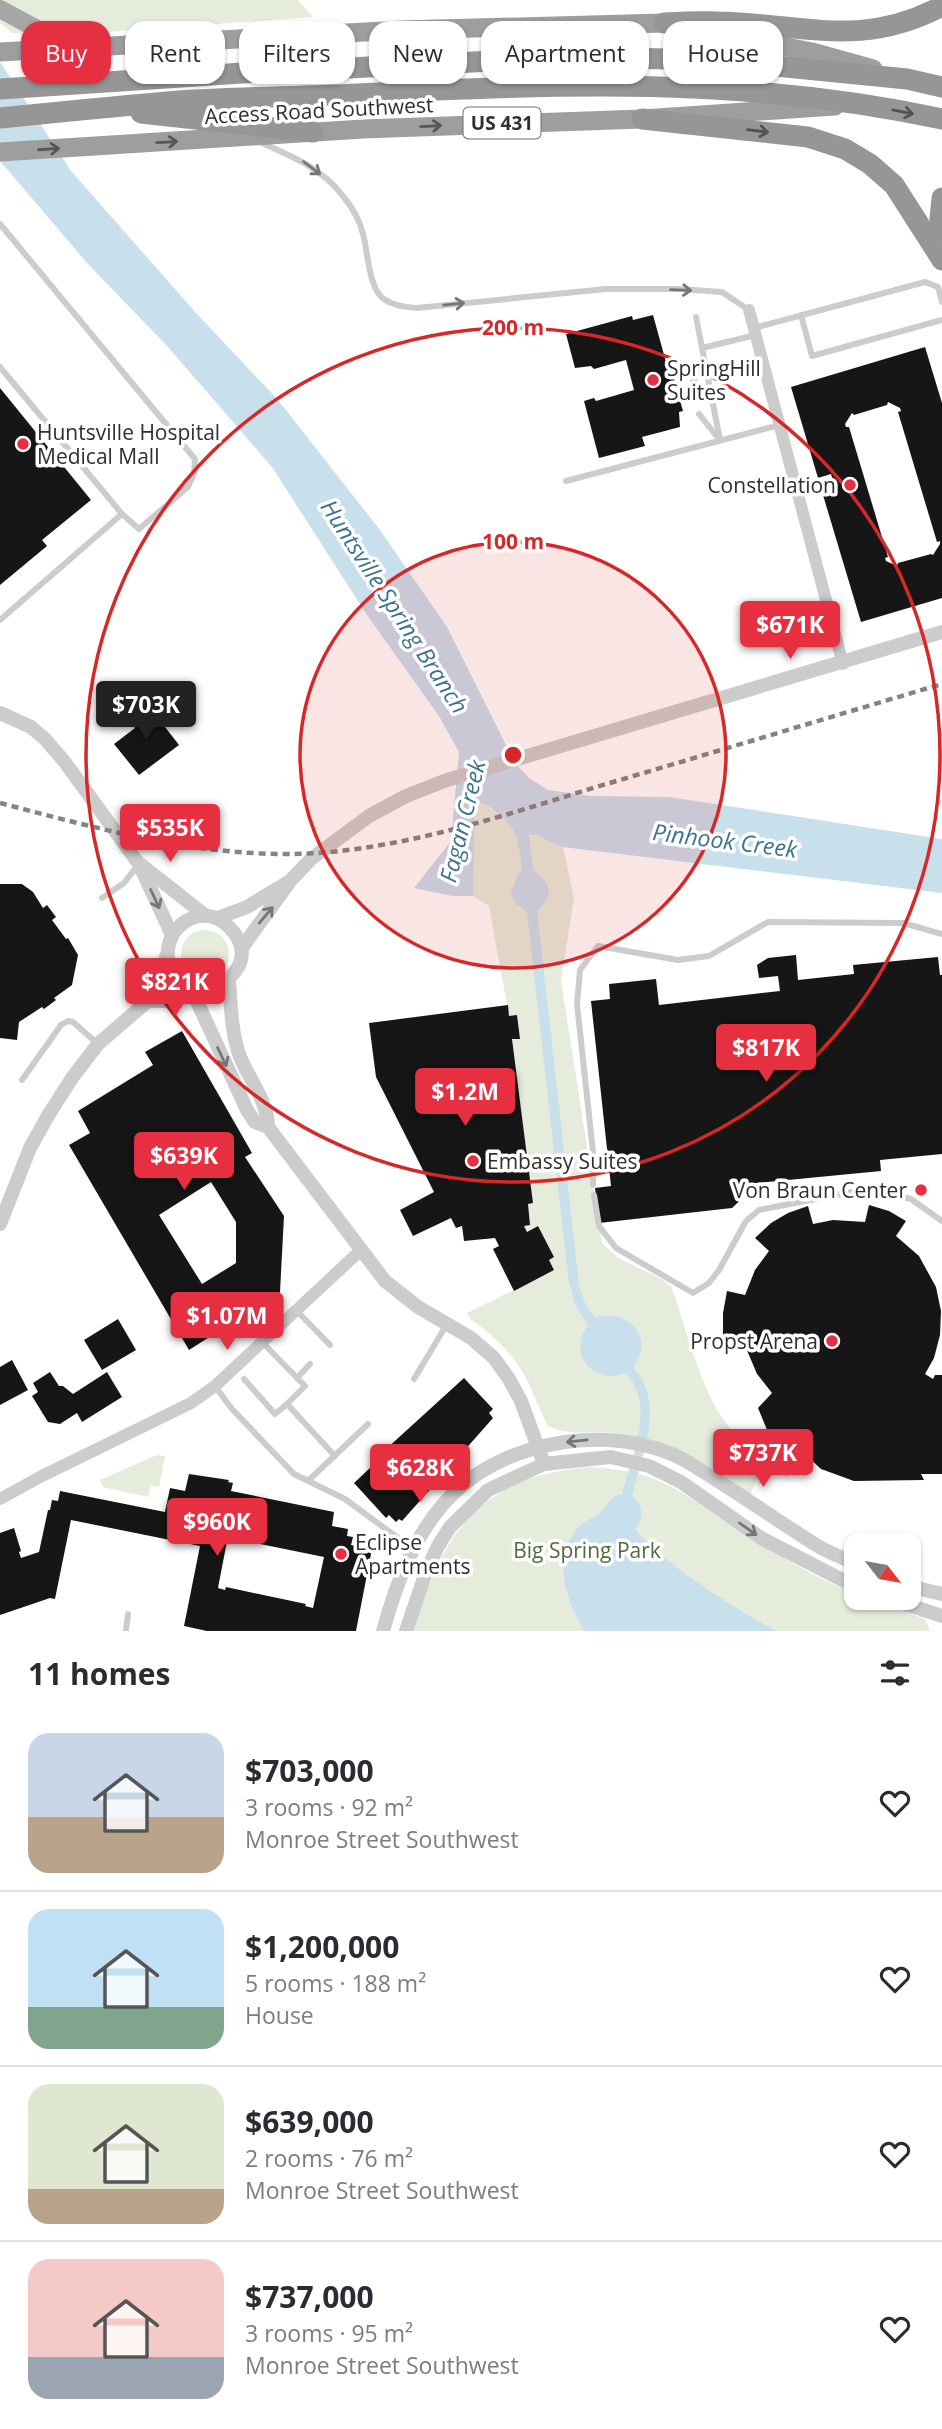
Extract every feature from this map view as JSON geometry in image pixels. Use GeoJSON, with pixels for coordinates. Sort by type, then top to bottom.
{"type":"FeatureCollection","features":[{"type":"Feature","properties":{"kind":"highway"},"geometry":{"type":"LineString","coordinates":[[783,28],[862,32],[898,25],[942,6]]}},
{"type":"Feature","properties":{"kind":"highway"},"geometry":{"type":"LineString","coordinates":[[111,47],[429,29],[663,23]]}},
{"type":"Feature","properties":{"kind":"highway"},"geometry":{"type":"LineString","coordinates":[[783,46],[942,87]]}},
{"type":"Feature","properties":{"kind":"highway"},"geometry":{"type":"LineString","coordinates":[[0,52],[21,50]]}},
{"type":"Feature","properties":{"kind":"highway"},"geometry":{"type":"LineString","coordinates":[[0,89],[578,57],[713,60],[907,79]]}},
{"type":"Feature","properties":{"kind":"highway"},"geometry":{"type":"LineString","coordinates":[[0,118],[181,101],[491,87],[602,85],[732,89],[864,104],[942,119]]}},
{"type":"Feature","properties":{"kind":"highway","name":"US 431"},"geometry":{"type":"LineString","coordinates":[[642,119],[864,104]]}},
{"type":"Feature","properties":{"kind":"highway"},"geometry":{"type":"LineString","coordinates":[[97,108],[313,132]]}},
{"type":"Feature","properties":{"kind":"highway"},"geometry":{"type":"LineString","coordinates":[[642,119],[808,137],[833,143],[870,164],[894,185],[942,260]]}},
{"type":"Feature","properties":{"kind":"highway","name":"Access Road Southwest"},"geometry":{"type":"LineString","coordinates":[[0,152],[313,132],[642,119]]}},
{"type":"Feature","properties":{"kind":"highway"},"geometry":{"type":"LineString","coordinates":[[942,198],[942,229]]}},
{"type":"Feature","properties":{"kind":"main road"},"geometry":{"type":"LineString","coordinates":[[0,9],[22,21]]}},
{"type":"Feature","properties":{"kind":"street"},"geometry":{"type":"LineString","coordinates":[[749,310],[843,664]]}},
{"type":"Feature","properties":{"kind":"street"},"geometry":{"type":"LineString","coordinates":[[241,949],[291,880],[311,859],[369,816],[406,796],[447,780],[843,664],[942,632]]}},
{"type":"Feature","properties":{"kind":"street"},"geometry":{"type":"LineString","coordinates":[[0,713],[24,723],[45,739],[64,761],[139,864],[172,935]]}},
{"type":"Feature","properties":{"kind":"street"},"geometry":{"type":"LineString","coordinates":[[139,864],[233,931],[241,949],[240,961],[229,980],[220,986],[176,1001],[148,1001]]}},
{"type":"Feature","properties":{"kind":"street"},"geometry":{"type":"LineString","coordinates":[[0,1224],[30,1148],[72,1078],[98,1044],[148,1001],[172,935],[186,920],[212,917],[247,907],[291,880]]}},
{"type":"Feature","properties":{"kind":"street"},"geometry":{"type":"LineString","coordinates":[[167,954],[171,970],[191,994],[255,1122],[268,1127],[385,1281],[418,1307],[488,1352],[509,1379],[521,1401],[538,1446],[539,1466]]}},
{"type":"Feature","properties":{"kind":"street"},"geometry":{"type":"LineString","coordinates":[[229,980],[230,1013],[239,1053],[268,1112],[268,1127]]}},
{"type":"Feature","properties":{"kind":"street"},"geometry":{"type":"LineString","coordinates":[[0,1499],[191,1403],[215,1386],[361,1250]]}},
{"type":"Feature","properties":{"kind":"street"},"geometry":{"type":"LineString","coordinates":[[383,1631],[413,1549],[436,1512],[463,1484],[497,1462],[538,1446],[582,1440],[616,1440],[675,1455],[816,1545],[844,1558]]}},
{"type":"Feature","properties":{"kind":"street"},"geometry":{"type":"LineString","coordinates":[[406,1631],[426,1573],[450,1527],[488,1490],[539,1466],[611,1457],[649,1466],[681,1482],[761,1538],[844,1581]]}},
{"type":"Feature","properties":{"kind":"street"},"geometry":{"type":"LineString","coordinates":[[921,1589],[942,1594]]}},
{"type":"Feature","properties":{"kind":"street"},"geometry":{"type":"LineString","coordinates":[[921,1609],[940,1615]]}},
{"type":"Feature","properties":{"kind":"lane"},"geometry":{"type":"LineString","coordinates":[[251,137],[305,162],[335,186],[363,232],[369,267],[378,292],[388,302],[417,308],[606,289],[679,289],[722,292],[749,310]]}},
{"type":"Feature","properties":{"kind":"lane"},"geometry":{"type":"LineString","coordinates":[[0,224],[195,459],[194,474],[188,487],[139,529],[122,514],[0,367]]}},
{"type":"Feature","properties":{"kind":"lane"},"geometry":{"type":"LineString","coordinates":[[702,348],[801,315],[925,282],[937,287],[942,302]]}},
{"type":"Feature","properties":{"kind":"lane"},"geometry":{"type":"LineString","coordinates":[[801,315],[812,356],[942,320]]}},
{"type":"Feature","properties":{"kind":"lane"},"geometry":{"type":"LineString","coordinates":[[696,317],[720,440]]}},
{"type":"Feature","properties":{"kind":"lane"},"geometry":{"type":"LineString","coordinates":[[693,382],[704,358]]}},
{"type":"Feature","properties":{"kind":"lane"},"geometry":{"type":"LineString","coordinates":[[699,414],[720,440]]}},
{"type":"Feature","properties":{"kind":"lane"},"geometry":{"type":"LineString","coordinates":[[566,481],[780,425]]}},
{"type":"Feature","properties":{"kind":"lane"},"geometry":{"type":"LineString","coordinates":[[0,620],[122,514]]}},
{"type":"Feature","properties":{"kind":"lane"},"geometry":{"type":"LineString","coordinates":[[102,898],[124,883],[139,864]]}},
{"type":"Feature","properties":{"kind":"lane"},"geometry":{"type":"LineString","coordinates":[[593,1185],[593,1152],[577,1004],[580,970],[597,946],[678,960],[709,956],[768,922],[903,923],[942,934]]}},
{"type":"Feature","properties":{"kind":"lane"},"geometry":{"type":"LineString","coordinates":[[22,1080],[61,1025],[66,1022],[73,1022],[98,1044]]}},
{"type":"Feature","properties":{"kind":"lane"},"geometry":{"type":"LineString","coordinates":[[594,1195],[599,1226],[616,1248],[693,1293],[709,1283],[746,1221],[759,1210],[852,1192],[891,1194],[911,1199],[942,1221]]}},
{"type":"Feature","properties":{"kind":"lane"},"geometry":{"type":"LineString","coordinates":[[297,1310],[330,1345]]}},
{"type":"Feature","properties":{"kind":"lane"},"geometry":{"type":"LineString","coordinates":[[414,1379],[447,1324]]}},
{"type":"Feature","properties":{"kind":"lane"},"geometry":{"type":"LineString","coordinates":[[244,1378],[275,1414],[305,1386],[262,1342]]}},
{"type":"Feature","properties":{"kind":"lane"},"geometry":{"type":"LineString","coordinates":[[297,1378],[310,1364]]}},
{"type":"Feature","properties":{"kind":"lane"},"geometry":{"type":"LineString","coordinates":[[215,1386],[232,1409],[294,1474],[345,1499],[413,1549]]}},
{"type":"Feature","properties":{"kind":"lane"},"geometry":{"type":"LineString","coordinates":[[287,1404],[335,1455]]}},
{"type":"Feature","properties":{"kind":"lane"},"geometry":{"type":"LineString","coordinates":[[308,1481],[368,1424]]}},
{"type":"Feature","properties":{"kind":"lane"},"geometry":{"type":"LineString","coordinates":[[940,1615],[942,1594]]}},
{"type":"Feature","properties":{"kind":"lane"},"geometry":{"type":"LineString","coordinates":[[126,1631],[128,1614]]}},
{"type":"Feature","properties":{"kind":"green space"},"geometry":{"type":"Polygon","coordinates":[[[0,0],[298,0],[313,17],[225,23],[225,21],[125,21],[125,31],[111,32],[111,21],[21,21],[21,33],[12,33],[0,23],[0,0]]]}},
{"type":"Feature","properties":{"kind":"green space"},"geometry":{"type":"Polygon","coordinates":[[[484,803],[506,820],[518,836],[540,835],[563,847],[574,898],[561,980],[602,1243],[618,1258],[662,1279],[672,1288],[697,1366],[710,1396],[722,1418],[751,1455],[759,1473],[750,1496],[703,1463],[669,1447],[632,1436],[573,1432],[548,1426],[516,1362],[495,1338],[470,1319],[467,1313],[554,1270],[549,1260],[554,1257],[538,1226],[527,1232],[524,1226],[530,1225],[528,1204],[533,1203],[512,1040],[520,1038],[509,1016],[489,906],[473,896],[475,811],[478,804],[484,803]]]}},
{"type":"Feature","properties":{"kind":"green space"},"geometry":{"type":"Polygon","coordinates":[[[205,930],[222,937],[229,954],[222,971],[205,978],[188,971],[181,954],[188,937],[205,930]]]}},
{"type":"Feature","properties":{"kind":"green space"},"geometry":{"type":"Polygon","coordinates":[[[157,1455],[165,1456],[159,1487],[151,1485],[148,1497],[103,1487],[100,1480],[157,1455]]]}},
{"type":"Feature","properties":{"kind":"green space","name":"Big Spring Park"},"geometry":{"type":"Polygon","coordinates":[[[590,1467],[615,1469],[646,1476],[665,1484],[793,1563],[844,1589],[844,1610],[900,1610],[925,1619],[930,1631],[413,1631],[442,1557],[454,1536],[470,1517],[488,1500],[511,1487],[544,1474],[590,1467]]]}},
{"type":"Feature","properties":{"kind":"water"},"geometry":{"type":"Polygon","coordinates":[[[0,62],[71,171],[197,314],[278,400],[380,530],[447,627],[515,763],[529,778],[548,790],[590,796],[669,797],[942,839],[942,893],[563,847],[540,835],[529,835],[533,871],[546,882],[549,892],[545,902],[537,910],[579,1285],[584,1301],[595,1318],[618,1317],[627,1321],[635,1327],[642,1346],[640,1356],[633,1367],[643,1381],[650,1413],[649,1429],[632,1496],[639,1503],[641,1512],[635,1529],[683,1572],[776,1631],[584,1631],[572,1607],[563,1567],[569,1541],[580,1526],[622,1494],[636,1448],[641,1416],[635,1386],[626,1373],[614,1376],[594,1371],[587,1365],[580,1347],[588,1325],[575,1305],[568,1276],[527,912],[515,903],[511,892],[518,873],[522,872],[517,840],[503,818],[484,803],[478,804],[475,811],[473,896],[452,896],[414,888],[451,841],[459,752],[439,716],[367,615],[272,467],[168,347],[88,264],[0,161],[0,62]]]}},
{"type":"Feature","properties":{"kind":"building","name":"SpringHill Suites"},"geometry":{"type":"Polygon","coordinates":[[[653,315],[683,411],[679,412],[680,427],[642,437],[645,446],[599,458],[584,401],[594,398],[596,401],[634,390],[626,360],[594,369],[591,366],[575,368],[566,334],[632,316],[633,320],[653,315]]]}},
{"type":"Feature","properties":{"kind":"building","name":"Constellation"},"geometry":{"type":"Polygon","coordinates":[[[925,347],[942,403],[942,598],[861,622],[823,495],[836,491],[831,474],[818,478],[791,387],[925,347]],[[888,402],[887,405],[854,415],[852,413],[845,424],[849,427],[888,557],[885,558],[886,561],[897,566],[898,563],[933,555],[940,544],[940,541],[937,542],[898,412],[901,411],[888,402]]]}},
{"type":"Feature","properties":{"kind":"building","name":"Huntsville Hospital Medical Mall"},"geometry":{"type":"Polygon","coordinates":[[[0,388],[91,500],[42,540],[47,546],[0,585],[0,388]]]}},
{"type":"Feature","properties":{"kind":"building"},"geometry":{"type":"Polygon","coordinates":[[[148,705],[179,745],[139,775],[114,744],[135,728],[129,720],[148,705]]]}},
{"type":"Feature","properties":{"kind":"building"},"geometry":{"type":"Polygon","coordinates":[[[0,884],[22,884],[33,892],[43,908],[47,905],[56,917],[52,920],[66,939],[68,938],[78,955],[72,985],[44,1009],[42,1007],[19,1022],[17,1040],[0,1038],[0,884]]]}},
{"type":"Feature","properties":{"kind":"building"},"geometry":{"type":"Polygon","coordinates":[[[796,955],[798,980],[854,974],[853,965],[938,957],[942,975],[942,1154],[880,1160],[881,1171],[745,1184],[746,1195],[732,1208],[599,1223],[595,1188],[611,1186],[591,1001],[610,999],[609,984],[656,979],[659,1005],[780,991],[778,976],[759,978],[757,965],[768,958],[796,955]]]}},
{"type":"Feature","properties":{"kind":"building","name":"Embassy Suites"},"geometry":{"type":"Polygon","coordinates":[[[508,1005],[509,1016],[517,1015],[520,1039],[512,1039],[533,1203],[528,1204],[530,1225],[524,1226],[527,1232],[538,1226],[554,1257],[549,1260],[554,1270],[514,1291],[493,1249],[499,1246],[495,1238],[464,1241],[462,1226],[456,1228],[451,1218],[413,1236],[400,1210],[434,1192],[376,1077],[369,1023],[508,1005]]]}},
{"type":"Feature","properties":{"kind":"building"},"geometry":{"type":"Polygon","coordinates":[[[182,1031],[252,1153],[245,1157],[284,1216],[280,1292],[189,1350],[69,1145],[90,1133],[78,1111],[153,1065],[145,1052],[182,1031]],[[211,1182],[159,1215],[202,1284],[236,1263],[236,1222],[211,1182]]]}},
{"type":"Feature","properties":{"kind":"building","name":"Propst Arena"},"geometry":{"type":"Polygon","coordinates":[[[869,1205],[889,1211],[906,1221],[896,1236],[919,1256],[936,1287],[941,1311],[940,1335],[934,1358],[925,1374],[933,1379],[935,1375],[942,1375],[942,1474],[921,1474],[924,1480],[854,1481],[821,1469],[805,1454],[786,1476],[758,1408],[772,1393],[757,1374],[746,1348],[728,1353],[723,1334],[727,1291],[745,1295],[755,1270],[769,1251],[755,1238],[771,1223],[808,1206],[813,1224],[833,1220],[865,1222],[869,1205]]]}},
{"type":"Feature","properties":{"kind":"building"},"geometry":{"type":"Polygon","coordinates":[[[118,1319],[136,1350],[102,1370],[84,1340],[118,1319]]]}},
{"type":"Feature","properties":{"kind":"building"},"geometry":{"type":"Polygon","coordinates":[[[12,1360],[28,1390],[0,1405],[0,1367],[12,1360]]]}},
{"type":"Feature","properties":{"kind":"building"},"geometry":{"type":"Polygon","coordinates":[[[50,1372],[59,1386],[73,1394],[107,1372],[122,1397],[82,1422],[77,1413],[60,1424],[48,1422],[32,1396],[38,1392],[33,1383],[50,1372]]]}},
{"type":"Feature","properties":{"kind":"building"},"geometry":{"type":"Polygon","coordinates":[[[464,1378],[493,1409],[489,1413],[493,1418],[402,1521],[399,1519],[396,1522],[389,1515],[386,1518],[354,1483],[387,1452],[385,1450],[464,1378]]]}},
{"type":"Feature","properties":{"kind":"building","name":"Eclipse Apartments"},"geometry":{"type":"Polygon","coordinates":[[[189,1474],[229,1480],[228,1482],[233,1483],[231,1491],[334,1512],[332,1526],[348,1529],[347,1536],[353,1537],[351,1545],[372,1549],[356,1631],[207,1631],[184,1626],[200,1546],[71,1520],[55,1599],[50,1598],[0,1615],[0,1533],[14,1528],[21,1558],[39,1552],[48,1510],[52,1500],[58,1501],[60,1491],[165,1512],[170,1488],[185,1491],[189,1474]],[[231,1538],[227,1541],[218,1588],[225,1590],[226,1587],[306,1604],[305,1606],[313,1608],[324,1557],[231,1538]]]}},
{"type":"Feature","properties":{"kind":"railway"},"geometry":{"type":"LineString","coordinates":[[0,803],[118,833],[197,847],[277,854],[354,849],[389,844],[494,818],[942,684]]}},
{"type":"Feature","properties":{"kind":"place","name":"SpringHill Suites"},"geometry":{"type":"Point","coordinates":[653,380]}},
{"type":"Feature","properties":{"kind":"place","name":"Huntsville Hospital Medical Mall"},"geometry":{"type":"Point","coordinates":[23,444]}},
{"type":"Feature","properties":{"kind":"place","name":"Constellation"},"geometry":{"type":"Point","coordinates":[850,485]}},
{"type":"Feature","properties":{"kind":"place","name":"Embassy Suites"},"geometry":{"type":"Point","coordinates":[473,1161]}},
{"type":"Feature","properties":{"kind":"place","name":"Von Braun Center"},"geometry":{"type":"Point","coordinates":[921,1190]}},
{"type":"Feature","properties":{"kind":"place","name":"Propst Arena"},"geometry":{"type":"Point","coordinates":[832,1341]}},
{"type":"Feature","properties":{"kind":"place","name":"Eclipse Apartments"},"geometry":{"type":"Point","coordinates":[341,1554]}},
{"type":"Feature","properties":{"kind":"water label","name":"Huntsville Spring Branch"},"geometry":{"type":"Point","coordinates":[395,606]}},
{"type":"Feature","properties":{"kind":"water label","name":"Fagan Creek"},"geometry":{"type":"Point","coordinates":[462,821]}},
{"type":"Feature","properties":{"kind":"water label","name":"Pinhook Creek"},"geometry":{"type":"Point","coordinates":[725,840]}}]}
